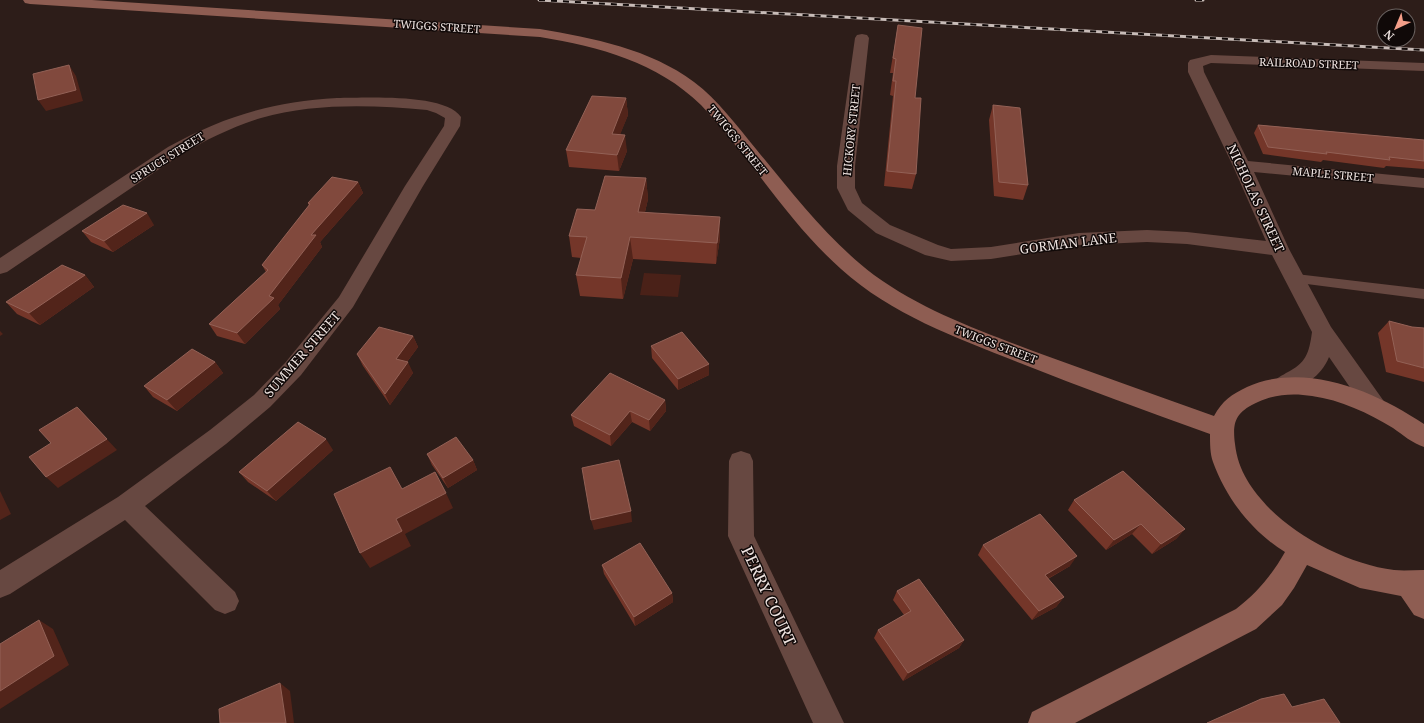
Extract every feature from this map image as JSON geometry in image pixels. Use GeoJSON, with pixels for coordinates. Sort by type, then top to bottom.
{"type":"FeatureCollection","features":[{"type":"Feature","properties":{"kind":"main road","name":"TWIGGS STREET"},"geometry":{"type":"LineString","coordinates":[[30,0],[534,32],[578,39],[626,53],[675,77],[711,105],[816,235],[837,256],[886,293],[926,315],[980,340],[1220,428]]}},
{"type":"Feature","properties":{"kind":"main road"},"geometry":{"type":"LineString","coordinates":[[1419,592],[1337,568],[1301,549],[1263,520],[1236,487],[1222,456],[1220,428],[1231,406],[1253,392],[1283,386],[1312,387],[1343,394],[1375,406],[1406,423],[1424,437]]}},
{"type":"Feature","properties":{"kind":"main road"},"geometry":{"type":"LineString","coordinates":[[1042,723],[1246,619],[1265,604],[1274,593],[1288,573],[1301,549]]}},
{"type":"Feature","properties":{"kind":"street","name":"HICKORY STREET"},"geometry":{"type":"LineString","coordinates":[[862,38],[846,166],[846,188],[849,198],[854,206],[865,216]]}},
{"type":"Feature","properties":{"kind":"street","name":"RAILROAD STREET"},"geometry":{"type":"LineString","coordinates":[[1195,63],[1211,59],[1424,67]]}},
{"type":"Feature","properties":{"kind":"street","name":"NICHOLAS STREET"},"geometry":{"type":"LineString","coordinates":[[1195,63],[1196,72],[1242,166],[1279,249],[1323,332],[1375,406]]}},
{"type":"Feature","properties":{"kind":"street","name":"SPRUCE STREET"},"geometry":{"type":"LineString","coordinates":[[0,267],[174,151],[200,136],[239,119],[285,108],[343,101],[428,106],[450,114]]}},
{"type":"Feature","properties":{"kind":"street","name":"SUMMER STREET"},"geometry":{"type":"LineString","coordinates":[[0,585],[127,505],[218,437],[262,401],[293,369],[321,337],[346,302],[414,186],[452,126],[453,117],[450,114]]}},
{"type":"Feature","properties":{"kind":"street","name":"MAPLE STREET"},"geometry":{"type":"LineString","coordinates":[[1242,166],[1424,183]]}},
{"type":"Feature","properties":{"kind":"street","name":"GORMAN LANE"},"geometry":{"type":"LineString","coordinates":[[865,216],[883,229],[932,250],[951,255],[991,253],[1079,239],[1147,236],[1202,240],[1279,249]]}},
{"type":"Feature","properties":{"kind":"street"},"geometry":{"type":"LineString","coordinates":[[1283,386],[1302,376],[1312,367],[1322,351],[1323,332]]}},
{"type":"Feature","properties":{"kind":"street","name":"PERRY COURT"},"geometry":{"type":"LineString","coordinates":[[741,461],[741,536],[829,723]]}},
{"type":"Feature","properties":{"kind":"street"},"geometry":{"type":"LineString","coordinates":[[127,505],[225,601]]}},
{"type":"Feature","properties":{"kind":"lane"},"geometry":{"type":"LineString","coordinates":[[1296,279],[1424,294]]}},
{"type":"Feature","properties":{"kind":"shaded area"},"geometry":{"type":"Polygon","coordinates":[[[644,273],[681,275],[678,297],[640,295],[644,273]]]}},
{"type":"Feature","properties":{"kind":"building"},"geometry":{"type":"Polygon","coordinates":[[[898,25],[922,28],[915,98],[921,98],[916,174],[887,171],[896,81],[893,81],[896,59],[893,58],[898,25]]]}},
{"type":"Feature","properties":{"kind":"building"},"geometry":{"type":"Polygon","coordinates":[[[69,65],[76,90],[38,100],[33,74],[69,65]]]}},
{"type":"Feature","properties":{"kind":"building"},"geometry":{"type":"Polygon","coordinates":[[[592,96],[626,98],[612,134],[625,135],[617,155],[566,150],[592,96]]]}},
{"type":"Feature","properties":{"kind":"building"},"geometry":{"type":"Polygon","coordinates":[[[993,105],[1020,108],[1028,185],[999,182],[993,105]]]}},
{"type":"Feature","properties":{"kind":"building"},"geometry":{"type":"Polygon","coordinates":[[[1258,125],[1424,140],[1424,161],[1389,157],[1390,160],[1268,147],[1258,125]]]}},
{"type":"Feature","properties":{"kind":"building"},"geometry":{"type":"Polygon","coordinates":[[[605,176],[646,178],[638,212],[720,217],[717,243],[630,237],[621,278],[576,275],[587,237],[569,236],[577,209],[595,210],[605,176]]]}},
{"type":"Feature","properties":{"kind":"building"},"geometry":{"type":"Polygon","coordinates":[[[332,177],[358,182],[311,235],[316,235],[269,296],[274,298],[237,333],[209,324],[268,270],[262,265],[310,204],[308,203],[332,177]]]}},
{"type":"Feature","properties":{"kind":"building"},"geometry":{"type":"Polygon","coordinates":[[[123,205],[147,213],[104,241],[82,231],[123,205]]]}},
{"type":"Feature","properties":{"kind":"building"},"geometry":{"type":"Polygon","coordinates":[[[62,265],[85,275],[29,313],[6,302],[62,265]]]}},
{"type":"Feature","properties":{"kind":"building"},"geometry":{"type":"Polygon","coordinates":[[[1389,321],[1412,327],[1424,328],[1424,368],[1397,361],[1389,321]]]}},
{"type":"Feature","properties":{"kind":"building"},"geometry":{"type":"Polygon","coordinates":[[[379,327],[413,336],[396,359],[408,362],[385,394],[357,354],[379,327]]]}},
{"type":"Feature","properties":{"kind":"building"},"geometry":{"type":"Polygon","coordinates":[[[682,332],[709,364],[678,379],[651,346],[682,332]]]}},
{"type":"Feature","properties":{"kind":"building"},"geometry":{"type":"Polygon","coordinates":[[[192,349],[215,362],[167,400],[144,386],[192,349]]]}},
{"type":"Feature","properties":{"kind":"building"},"geometry":{"type":"Polygon","coordinates":[[[610,373],[665,400],[649,420],[630,411],[610,435],[571,415],[610,373]]]}},
{"type":"Feature","properties":{"kind":"building"},"geometry":{"type":"Polygon","coordinates":[[[77,407],[107,439],[46,477],[29,457],[51,443],[39,430],[77,407]]]}},
{"type":"Feature","properties":{"kind":"building"},"geometry":{"type":"Polygon","coordinates":[[[298,422],[326,439],[267,491],[239,472],[298,422]]]}},
{"type":"Feature","properties":{"kind":"building"},"geometry":{"type":"Polygon","coordinates":[[[456,437],[473,460],[443,478],[427,454],[456,437]]]}},
{"type":"Feature","properties":{"kind":"building"},"geometry":{"type":"Polygon","coordinates":[[[619,460],[631,511],[591,520],[582,468],[619,460]]]}},
{"type":"Feature","properties":{"kind":"building"},"geometry":{"type":"Polygon","coordinates":[[[390,467],[402,489],[435,472],[446,493],[396,519],[402,531],[360,553],[334,494],[390,467]]]}},
{"type":"Feature","properties":{"kind":"building"},"geometry":{"type":"Polygon","coordinates":[[[1123,471],[1185,529],[1161,544],[1141,524],[1114,540],[1074,500],[1123,471]]]}},
{"type":"Feature","properties":{"kind":"building"},"geometry":{"type":"Polygon","coordinates":[[[1040,514],[1077,556],[1045,575],[1064,597],[1039,611],[983,545],[1040,514]]]}},
{"type":"Feature","properties":{"kind":"building"},"geometry":{"type":"Polygon","coordinates":[[[640,543],[672,593],[634,617],[602,565],[640,543]]]}},
{"type":"Feature","properties":{"kind":"building"},"geometry":{"type":"Polygon","coordinates":[[[919,579],[964,640],[908,673],[878,630],[911,611],[897,591],[919,579]]]}},
{"type":"Feature","properties":{"kind":"building"},"geometry":{"type":"Polygon","coordinates":[[[39,620],[54,656],[0,691],[0,644],[39,620]]]}},
{"type":"Feature","properties":{"kind":"building"},"geometry":{"type":"Polygon","coordinates":[[[280,683],[286,723],[220,723],[219,709],[280,683]]]}},
{"type":"Feature","properties":{"kind":"building"},"geometry":{"type":"Polygon","coordinates":[[[1284,694],[1292,707],[1324,699],[1340,723],[1207,723],[1261,699],[1284,694]]]}},
{"type":"Feature","properties":{"kind":"railway"},"geometry":{"type":"LineString","coordinates":[[539,0],[1424,50]]}},
{"type":"Feature","properties":{"kind":"railway"},"geometry":{"type":"LineString","coordinates":[[1196,0],[1203,0]]}}]}
